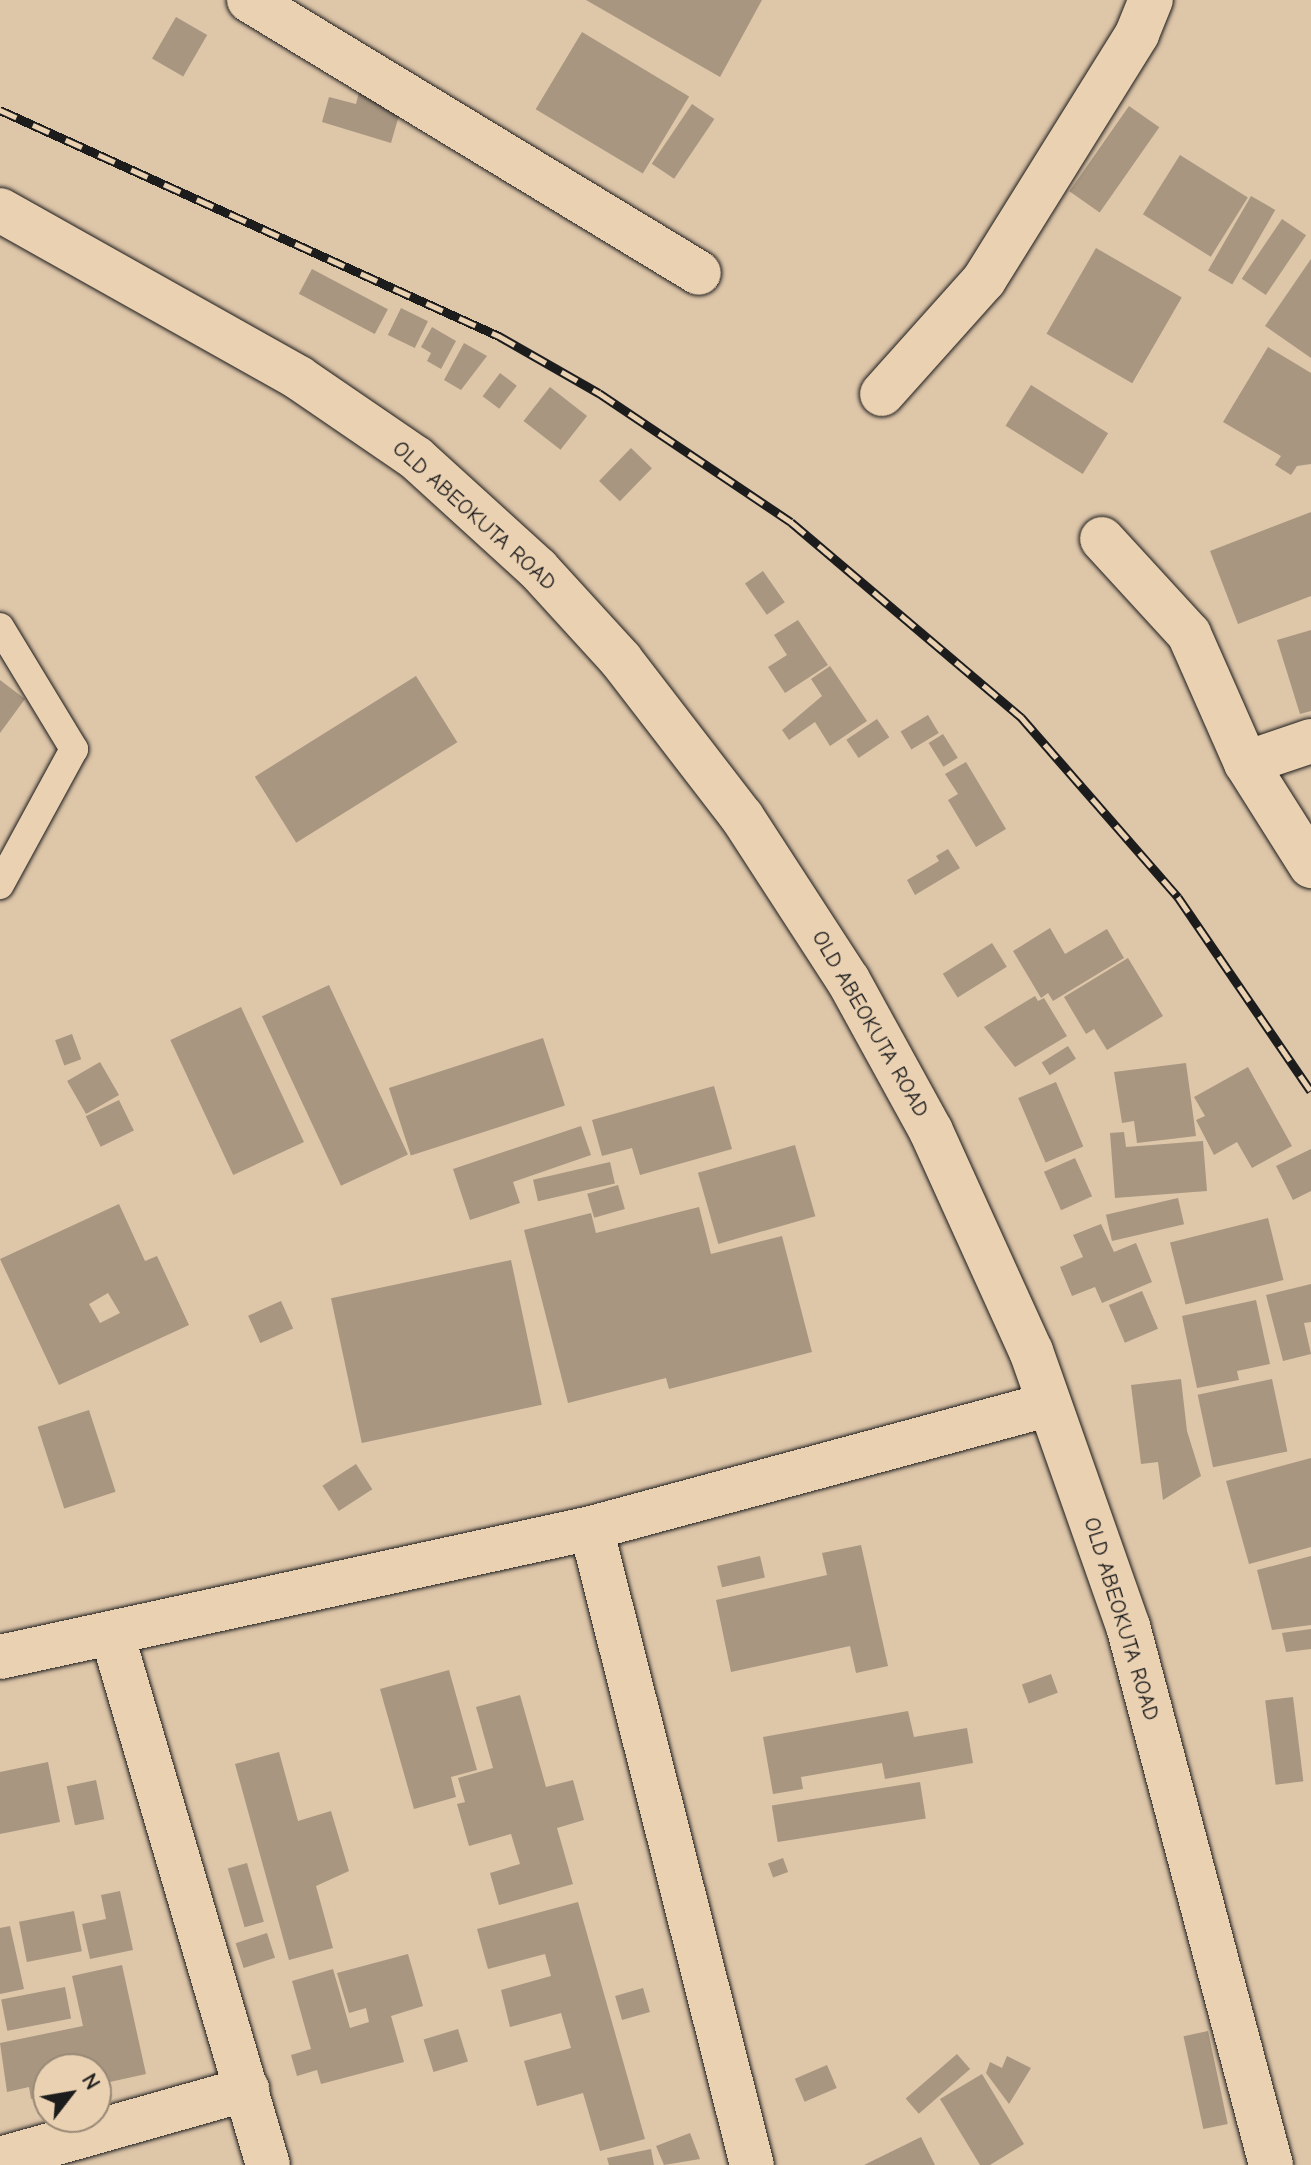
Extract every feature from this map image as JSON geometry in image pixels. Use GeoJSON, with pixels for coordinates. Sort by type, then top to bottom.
{"type":"FeatureCollection","features":[{"type":"Feature","properties":{"kind":"main road"},"geometry":{"type":"LineString","coordinates":[[249,0],[699,273]]}},
{"type":"Feature","properties":{"kind":"main road"},"geometry":{"type":"LineString","coordinates":[[882,394],[984,280],[1137,34],[1151,0]]}},
{"type":"Feature","properties":{"kind":"main road","name":"OLD ABEOKUTA ROAD"},"geometry":{"type":"LineString","coordinates":[[0,210],[299,378],[416,458],[538,569],[621,660],[742,817],[848,980],[931,1131],[1049,1404],[1128,1626],[1271,2165]]}},
{"type":"Feature","properties":{"kind":"main road"},"geometry":{"type":"LineString","coordinates":[[1102,539],[1189,634],[1246,763],[1311,866]]}},
{"type":"Feature","properties":{"kind":"main road"},"geometry":{"type":"LineString","coordinates":[[1246,763],[1311,741]]}},
{"type":"Feature","properties":{"kind":"main road"},"geometry":{"type":"LineString","coordinates":[[0,1657],[591,1528],[1049,1404]]}},
{"type":"Feature","properties":{"kind":"main road"},"geometry":{"type":"LineString","coordinates":[[591,1528],[752,2165]]}},
{"type":"Feature","properties":{"kind":"main road"},"geometry":{"type":"LineString","coordinates":[[112,1634],[268,2165]]}},
{"type":"Feature","properties":{"kind":"main road"},"geometry":{"type":"LineString","coordinates":[[0,2159],[247,2089]]}},
{"type":"Feature","properties":{"kind":"lane"},"geometry":{"type":"LineString","coordinates":[[0,627],[74,749],[0,885]]}},
{"type":"Feature","properties":{"kind":"building"},"geometry":{"type":"Polygon","coordinates":[[[586,0],[762,0],[720,77],[586,0]]]}},
{"type":"Feature","properties":{"kind":"building"},"geometry":{"type":"Polygon","coordinates":[[[176,17],[207,35],[183,77],[152,59],[176,17]]]}},
{"type":"Feature","properties":{"kind":"building"},"geometry":{"type":"Polygon","coordinates":[[[582,32],[689,96],[643,174],[536,109],[582,32]]]}},
{"type":"Feature","properties":{"kind":"building"},"geometry":{"type":"Polygon","coordinates":[[[359,92],[402,105],[391,143],[322,122],[329,97],[356,104],[359,92]]]}},
{"type":"Feature","properties":{"kind":"building"},"geometry":{"type":"Polygon","coordinates":[[[692,104],[714,119],[674,179],[652,164],[692,104]]]}},
{"type":"Feature","properties":{"kind":"building"},"geometry":{"type":"Polygon","coordinates":[[[1129,106],[1159,127],[1100,212],[1069,191],[1129,106]]]}},
{"type":"Feature","properties":{"kind":"building"},"geometry":{"type":"Polygon","coordinates":[[[1180,155],[1248,197],[1211,257],[1143,214],[1180,155]]]}},
{"type":"Feature","properties":{"kind":"building"},"geometry":{"type":"Polygon","coordinates":[[[1251,196],[1275,210],[1232,284],[1208,270],[1251,196]]]}},
{"type":"Feature","properties":{"kind":"building"},"geometry":{"type":"Polygon","coordinates":[[[1282,219],[1306,235],[1266,295],[1242,279],[1282,219]]]}},
{"type":"Feature","properties":{"kind":"building"},"geometry":{"type":"Polygon","coordinates":[[[1096,248],[1182,298],[1132,383],[1046,334],[1096,248]]]}},
{"type":"Feature","properties":{"kind":"building"},"geometry":{"type":"Polygon","coordinates":[[[1311,259],[1311,358],[1265,326],[1311,259]]]}},
{"type":"Feature","properties":{"kind":"building"},"geometry":{"type":"Polygon","coordinates":[[[312,269],[388,309],[375,334],[299,294],[312,269]]]}},
{"type":"Feature","properties":{"kind":"building"},"geometry":{"type":"Polygon","coordinates":[[[401,308],[428,321],[415,348],[388,335],[401,308]]]}},
{"type":"Feature","properties":{"kind":"building"},"geometry":{"type":"Polygon","coordinates":[[[432,327],[456,341],[441,369],[427,361],[431,353],[421,347],[432,327]]]}},
{"type":"Feature","properties":{"kind":"building"},"geometry":{"type":"Polygon","coordinates":[[[464,343],[487,356],[461,390],[444,380],[464,343]]]}},
{"type":"Feature","properties":{"kind":"building"},"geometry":{"type":"Polygon","coordinates":[[[1268,347],[1311,373],[1311,464],[1297,466],[1291,475],[1275,465],[1281,456],[1223,422],[1268,347]]]}},
{"type":"Feature","properties":{"kind":"building"},"geometry":{"type":"Polygon","coordinates":[[[500,373],[517,386],[499,409],[483,396],[500,373]]]}},
{"type":"Feature","properties":{"kind":"building"},"geometry":{"type":"Polygon","coordinates":[[[1031,385],[1108,433],[1083,474],[1006,426],[1031,385]]]}},
{"type":"Feature","properties":{"kind":"building"},"geometry":{"type":"Polygon","coordinates":[[[550,387],[587,416],[561,450],[524,421],[550,387]]]}},
{"type":"Feature","properties":{"kind":"building"},"geometry":{"type":"Polygon","coordinates":[[[631,448],[652,468],[620,501],[599,481],[631,448]]]}},
{"type":"Feature","properties":{"kind":"building"},"geometry":{"type":"Polygon","coordinates":[[[1311,512],[1311,596],[1238,624],[1210,551],[1311,512]]]}},
{"type":"Feature","properties":{"kind":"building"},"geometry":{"type":"Polygon","coordinates":[[[763,571],[785,602],[767,615],[745,584],[763,571]]]}},
{"type":"Feature","properties":{"kind":"building"},"geometry":{"type":"Polygon","coordinates":[[[798,620],[828,665],[785,693],[768,667],[787,655],[774,635],[798,620]]]}},
{"type":"Feature","properties":{"kind":"building"},"geometry":{"type":"Polygon","coordinates":[[[1311,630],[1311,711],[1300,714],[1277,640],[1311,630]]]}},
{"type":"Feature","properties":{"kind":"building"},"geometry":{"type":"Polygon","coordinates":[[[830,666],[867,721],[830,746],[815,722],[789,740],[782,730],[822,696],[811,679],[830,666]]]}},
{"type":"Feature","properties":{"kind":"building"},"geometry":{"type":"Polygon","coordinates":[[[416,676],[457,742],[296,843],[255,777],[416,676]]]}},
{"type":"Feature","properties":{"kind":"building"},"geometry":{"type":"Polygon","coordinates":[[[0,680],[25,699],[0,733],[0,680]]]}},
{"type":"Feature","properties":{"kind":"building"},"geometry":{"type":"Polygon","coordinates":[[[928,715],[939,733],[911,749],[901,731],[928,715]]]}},
{"type":"Feature","properties":{"kind":"building"},"geometry":{"type":"Polygon","coordinates":[[[877,719],[889,737],[859,758],[846,740],[877,719]]]}},
{"type":"Feature","properties":{"kind":"building"},"geometry":{"type":"Polygon","coordinates":[[[943,734],[958,758],[943,767],[929,743],[943,734]]]}},
{"type":"Feature","properties":{"kind":"building"},"geometry":{"type":"Polygon","coordinates":[[[966,762],[1006,829],[976,847],[948,800],[958,794],[945,774],[966,762]]]}},
{"type":"Feature","properties":{"kind":"building"},"geometry":{"type":"Polygon","coordinates":[[[948,849],[960,868],[915,895],[907,880],[939,861],[936,856],[948,849]]]}},
{"type":"Feature","properties":{"kind":"building"},"geometry":{"type":"Polygon","coordinates":[[[1050,928],[1065,954],[1107,929],[1124,958],[1053,1001],[1048,993],[1041,998],[1013,951],[1050,928]]]}},
{"type":"Feature","properties":{"kind":"building"},"geometry":{"type":"Polygon","coordinates":[[[992,943],[1007,967],[958,997],[943,974],[992,943]]]}},
{"type":"Feature","properties":{"kind":"building"},"geometry":{"type":"Polygon","coordinates":[[[1128,958],[1163,1016],[1107,1050],[1094,1029],[1086,1034],[1064,997],[1128,958]]]}},
{"type":"Feature","properties":{"kind":"building"},"geometry":{"type":"Polygon","coordinates":[[[329,985],[408,1154],[341,1186],[262,1016],[329,985]]]}},
{"type":"Feature","properties":{"kind":"building"},"geometry":{"type":"Polygon","coordinates":[[[1035,996],[1038,1001],[1044,998],[1067,1036],[1015,1067],[984,1027],[1035,996]]]}},
{"type":"Feature","properties":{"kind":"building"},"geometry":{"type":"Polygon","coordinates":[[[241,1007],[304,1142],[233,1175],[170,1040],[241,1007]]]}},
{"type":"Feature","properties":{"kind":"building"},"geometry":{"type":"Polygon","coordinates":[[[72,1034],[81,1059],[64,1066],[55,1040],[72,1034]]]}},
{"type":"Feature","properties":{"kind":"building"},"geometry":{"type":"Polygon","coordinates":[[[543,1038],[565,1106],[411,1156],[389,1088],[543,1038]]]}},
{"type":"Feature","properties":{"kind":"building"},"geometry":{"type":"Polygon","coordinates":[[[1068,1046],[1076,1059],[1050,1075],[1042,1062],[1068,1046]]]}},
{"type":"Feature","properties":{"kind":"building"},"geometry":{"type":"Polygon","coordinates":[[[100,1062],[119,1095],[86,1114],[67,1081],[100,1062]]]}},
{"type":"Feature","properties":{"kind":"building"},"geometry":{"type":"Polygon","coordinates":[[[1186,1063],[1196,1136],[1137,1143],[1134,1121],[1122,1123],[1114,1072],[1186,1063]]]}},
{"type":"Feature","properties":{"kind":"building"},"geometry":{"type":"Polygon","coordinates":[[[1248,1067],[1292,1146],[1252,1168],[1237,1142],[1214,1155],[1196,1120],[1205,1116],[1194,1097],[1248,1067]]]}},
{"type":"Feature","properties":{"kind":"building"},"geometry":{"type":"Polygon","coordinates":[[[1056,1082],[1083,1146],[1046,1162],[1018,1098],[1056,1082]]]}},
{"type":"Feature","properties":{"kind":"building"},"geometry":{"type":"Polygon","coordinates":[[[714,1086],[732,1149],[640,1175],[632,1148],[602,1156],[592,1120],[714,1086]]]}},
{"type":"Feature","properties":{"kind":"building"},"geometry":{"type":"Polygon","coordinates":[[[119,1100],[134,1131],[101,1147],[86,1116],[119,1100]]]}},
{"type":"Feature","properties":{"kind":"building"},"geometry":{"type":"Polygon","coordinates":[[[581,1126],[591,1155],[513,1182],[520,1203],[470,1220],[453,1169],[581,1126]]]}},
{"type":"Feature","properties":{"kind":"building"},"geometry":{"type":"Polygon","coordinates":[[[1124,1132],[1126,1147],[1203,1141],[1207,1191],[1115,1198],[1110,1133],[1124,1132]]]}},
{"type":"Feature","properties":{"kind":"building"},"geometry":{"type":"Polygon","coordinates":[[[795,1145],[815,1216],[718,1244],[698,1173],[795,1145]]]}},
{"type":"Feature","properties":{"kind":"building"},"geometry":{"type":"Polygon","coordinates":[[[1311,1149],[1311,1191],[1293,1200],[1276,1166],[1311,1149]]]}},
{"type":"Feature","properties":{"kind":"building"},"geometry":{"type":"Polygon","coordinates":[[[1075,1158],[1092,1196],[1061,1210],[1044,1172],[1075,1158]]]}},
{"type":"Feature","properties":{"kind":"building"},"geometry":{"type":"Polygon","coordinates":[[[610,1162],[615,1183],[538,1201],[533,1180],[610,1162]]]}},
{"type":"Feature","properties":{"kind":"building"},"geometry":{"type":"Polygon","coordinates":[[[618,1185],[625,1209],[594,1218],[587,1194],[618,1185]]]}},
{"type":"Feature","properties":{"kind":"building"},"geometry":{"type":"Polygon","coordinates":[[[1178,1198],[1184,1224],[1112,1241],[1106,1215],[1178,1198]]]}},
{"type":"Feature","properties":{"kind":"building"},"geometry":{"type":"Polygon","coordinates":[[[119,1204],[145,1261],[157,1256],[189,1325],[59,1385],[0,1259],[119,1204]],[[108,1293],[89,1304],[100,1323],[120,1313],[108,1293]]]}},
{"type":"Feature","properties":{"kind":"building"},"geometry":{"type":"Polygon","coordinates":[[[699,1207],[711,1254],[782,1236],[812,1352],[669,1389],[666,1378],[568,1403],[524,1230],[591,1213],[596,1233],[699,1207]]]}},
{"type":"Feature","properties":{"kind":"building"},"geometry":{"type":"Polygon","coordinates":[[[1268,1218],[1283,1280],[1185,1305],[1170,1242],[1268,1218]]]}},
{"type":"Feature","properties":{"kind":"building"},"geometry":{"type":"Polygon","coordinates":[[[1101,1224],[1114,1252],[1136,1243],[1152,1282],[1102,1303],[1095,1287],[1072,1296],[1060,1267],[1083,1257],[1073,1235],[1101,1224]]]}},
{"type":"Feature","properties":{"kind":"building"},"geometry":{"type":"Polygon","coordinates":[[[511,1260],[542,1405],[362,1443],[331,1298],[511,1260]]]}},
{"type":"Feature","properties":{"kind":"building"},"geometry":{"type":"Polygon","coordinates":[[[1311,1284],[1311,1322],[1304,1323],[1311,1354],[1283,1361],[1266,1295],[1311,1284]]]}},
{"type":"Feature","properties":{"kind":"building"},"geometry":{"type":"Polygon","coordinates":[[[1142,1291],[1158,1329],[1125,1343],[1109,1305],[1142,1291]]]}},
{"type":"Feature","properties":{"kind":"building"},"geometry":{"type":"Polygon","coordinates":[[[1256,1300],[1270,1364],[1237,1371],[1239,1380],[1197,1388],[1182,1316],[1256,1300]]]}},
{"type":"Feature","properties":{"kind":"building"},"geometry":{"type":"Polygon","coordinates":[[[281,1301],[293,1328],[260,1343],[248,1316],[281,1301]]]}},
{"type":"Feature","properties":{"kind":"building"},"geometry":{"type":"Polygon","coordinates":[[[1181,1379],[1187,1431],[1201,1476],[1163,1500],[1158,1462],[1141,1464],[1131,1385],[1181,1379]]]}},
{"type":"Feature","properties":{"kind":"building"},"geometry":{"type":"Polygon","coordinates":[[[1272,1379],[1287,1451],[1213,1467],[1198,1395],[1272,1379]]]}},
{"type":"Feature","properties":{"kind":"building"},"geometry":{"type":"Polygon","coordinates":[[[89,1410],[116,1492],[64,1508],[38,1427],[89,1410]]]}},
{"type":"Feature","properties":{"kind":"building"},"geometry":{"type":"Polygon","coordinates":[[[1311,1458],[1311,1547],[1249,1564],[1226,1481],[1311,1458]]]}},
{"type":"Feature","properties":{"kind":"building"},"geometry":{"type":"Polygon","coordinates":[[[356,1464],[372,1489],[339,1511],[322,1486],[356,1464]]]}},
{"type":"Feature","properties":{"kind":"building"},"geometry":{"type":"Polygon","coordinates":[[[861,1545],[888,1666],[856,1673],[850,1646],[731,1672],[716,1600],[827,1575],[822,1553],[861,1545]]]}},
{"type":"Feature","properties":{"kind":"building"},"geometry":{"type":"Polygon","coordinates":[[[760,1556],[765,1577],[722,1587],[717,1566],[760,1556]]]}},
{"type":"Feature","properties":{"kind":"building"},"geometry":{"type":"Polygon","coordinates":[[[1311,1556],[1311,1625],[1272,1630],[1257,1570],[1311,1556]]]}},
{"type":"Feature","properties":{"kind":"building"},"geometry":{"type":"Polygon","coordinates":[[[1311,1629],[1311,1649],[1286,1652],[1282,1633],[1311,1629]]]}},
{"type":"Feature","properties":{"kind":"building"},"geometry":{"type":"Polygon","coordinates":[[[449,1670],[477,1770],[451,1777],[456,1797],[414,1809],[380,1689],[449,1670]]]}},
{"type":"Feature","properties":{"kind":"building"},"geometry":{"type":"Polygon","coordinates":[[[1051,1674],[1058,1693],[1029,1703],[1022,1685],[1051,1674]]]}},
{"type":"Feature","properties":{"kind":"building"},"geometry":{"type":"Polygon","coordinates":[[[520,1695],[546,1787],[573,1780],[584,1820],[557,1828],[573,1884],[499,1905],[490,1873],[520,1864],[511,1834],[469,1846],[457,1804],[465,1802],[458,1778],[493,1768],[476,1707],[520,1695]]]}},
{"type":"Feature","properties":{"kind":"building"},"geometry":{"type":"Polygon","coordinates":[[[1293,1697],[1303,1781],[1276,1785],[1265,1700],[1293,1697]]]}},
{"type":"Feature","properties":{"kind":"building"},"geometry":{"type":"Polygon","coordinates":[[[908,1711],[914,1737],[967,1728],[973,1763],[885,1779],[882,1763],[801,1777],[803,1789],[773,1794],[763,1737],[908,1711]]]}},
{"type":"Feature","properties":{"kind":"building"},"geometry":{"type":"Polygon","coordinates":[[[279,1752],[298,1821],[331,1811],[349,1871],[316,1886],[333,1948],[289,1960],[235,1764],[279,1752]]]}},
{"type":"Feature","properties":{"kind":"building"},"geometry":{"type":"Polygon","coordinates":[[[48,1762],[60,1822],[0,1834],[0,1772],[48,1762]]]}},
{"type":"Feature","properties":{"kind":"building"},"geometry":{"type":"Polygon","coordinates":[[[96,1780],[104,1819],[75,1825],[67,1786],[96,1780]]]}},
{"type":"Feature","properties":{"kind":"building"},"geometry":{"type":"Polygon","coordinates":[[[920,1782],[926,1819],[778,1842],[772,1805],[920,1782]]]}},
{"type":"Feature","properties":{"kind":"building"},"geometry":{"type":"Polygon","coordinates":[[[783,1858],[788,1872],[773,1878],[768,1863],[783,1858]]]}},
{"type":"Feature","properties":{"kind":"building"},"geometry":{"type":"Polygon","coordinates":[[[247,1863],[264,1922],[245,1927],[228,1869],[247,1863]]]}},
{"type":"Feature","properties":{"kind":"building"},"geometry":{"type":"Polygon","coordinates":[[[120,1891],[133,1950],[90,1959],[82,1924],[106,1919],[101,1895],[120,1891]]]}},
{"type":"Feature","properties":{"kind":"building"},"geometry":{"type":"Polygon","coordinates":[[[578,1902],[645,2139],[600,2151],[583,2093],[537,2106],[524,2061],[571,2048],[561,2013],[510,2027],[501,1990],[551,1976],[545,1954],[488,1969],[477,1929],[578,1902]]]}},
{"type":"Feature","properties":{"kind":"building"},"geometry":{"type":"Polygon","coordinates":[[[74,1911],[82,1951],[27,1962],[19,1922],[74,1911]]]}},
{"type":"Feature","properties":{"kind":"building"},"geometry":{"type":"Polygon","coordinates":[[[10,1926],[24,1989],[0,1994],[0,1928],[10,1926]]]}},
{"type":"Feature","properties":{"kind":"building"},"geometry":{"type":"Polygon","coordinates":[[[267,1933],[275,1958],[244,1968],[236,1943],[267,1933]]]}},
{"type":"Feature","properties":{"kind":"building"},"geometry":{"type":"Polygon","coordinates":[[[408,1954],[423,2006],[391,2016],[404,2062],[321,2084],[317,2070],[297,2076],[291,2055],[311,2049],[292,1981],[333,1969],[350,2028],[369,2022],[366,2008],[349,2013],[337,1973],[408,1954]]]}},
{"type":"Feature","properties":{"kind":"building"},"geometry":{"type":"Polygon","coordinates":[[[122,1965],[146,2074],[112,2081],[112,2053],[32,2053],[32,2099],[29,2087],[7,2092],[0,2043],[83,2026],[72,1976],[122,1965]]]}},
{"type":"Feature","properties":{"kind":"building"},"geometry":{"type":"Polygon","coordinates":[[[65,1987],[71,2018],[7,2031],[1,1999],[65,1987]]]}},
{"type":"Feature","properties":{"kind":"building"},"geometry":{"type":"Polygon","coordinates":[[[643,1988],[650,2012],[622,2020],[615,1996],[643,1988]]]}},
{"type":"Feature","properties":{"kind":"building"},"geometry":{"type":"Polygon","coordinates":[[[458,2029],[468,2062],[434,2072],[424,2040],[458,2029]]]}},
{"type":"Feature","properties":{"kind":"building"},"geometry":{"type":"Polygon","coordinates":[[[1208,2031],[1228,2124],[1203,2129],[1184,2036],[1208,2031]]]}},
{"type":"Feature","properties":{"kind":"building"},"geometry":{"type":"Polygon","coordinates":[[[957,2054],[970,2069],[919,2114],[906,2099],[957,2054]]]}},
{"type":"Feature","properties":{"kind":"building"},"geometry":{"type":"Polygon","coordinates":[[[1007,2056],[1031,2068],[1009,2104],[986,2073],[990,2062],[1002,2068],[1007,2056]]]}},
{"type":"Feature","properties":{"kind":"building"},"geometry":{"type":"Polygon","coordinates":[[[827,2065],[837,2088],[805,2102],[795,2079],[827,2065]]]}},
{"type":"Feature","properties":{"kind":"building"},"geometry":{"type":"Polygon","coordinates":[[[982,2074],[1024,2144],[990,2165],[980,2165],[940,2099],[982,2074]]]}},
{"type":"Feature","properties":{"kind":"building"},"geometry":{"type":"Polygon","coordinates":[[[690,2133],[700,2159],[664,2165],[656,2146],[690,2133]]]}},
{"type":"Feature","properties":{"kind":"building"},"geometry":{"type":"Polygon","coordinates":[[[921,2137],[935,2165],[864,2165],[921,2137]]]}},
{"type":"Feature","properties":{"kind":"building"},"geometry":{"type":"Polygon","coordinates":[[[651,2149],[654,2165],[609,2165],[607,2158],[651,2149]]]}},
{"type":"Feature","properties":{"kind":"railway"},"geometry":{"type":"LineString","coordinates":[[0,110],[499,336],[599,393],[791,522],[1021,717],[1178,897],[1311,1091]]}}]}
